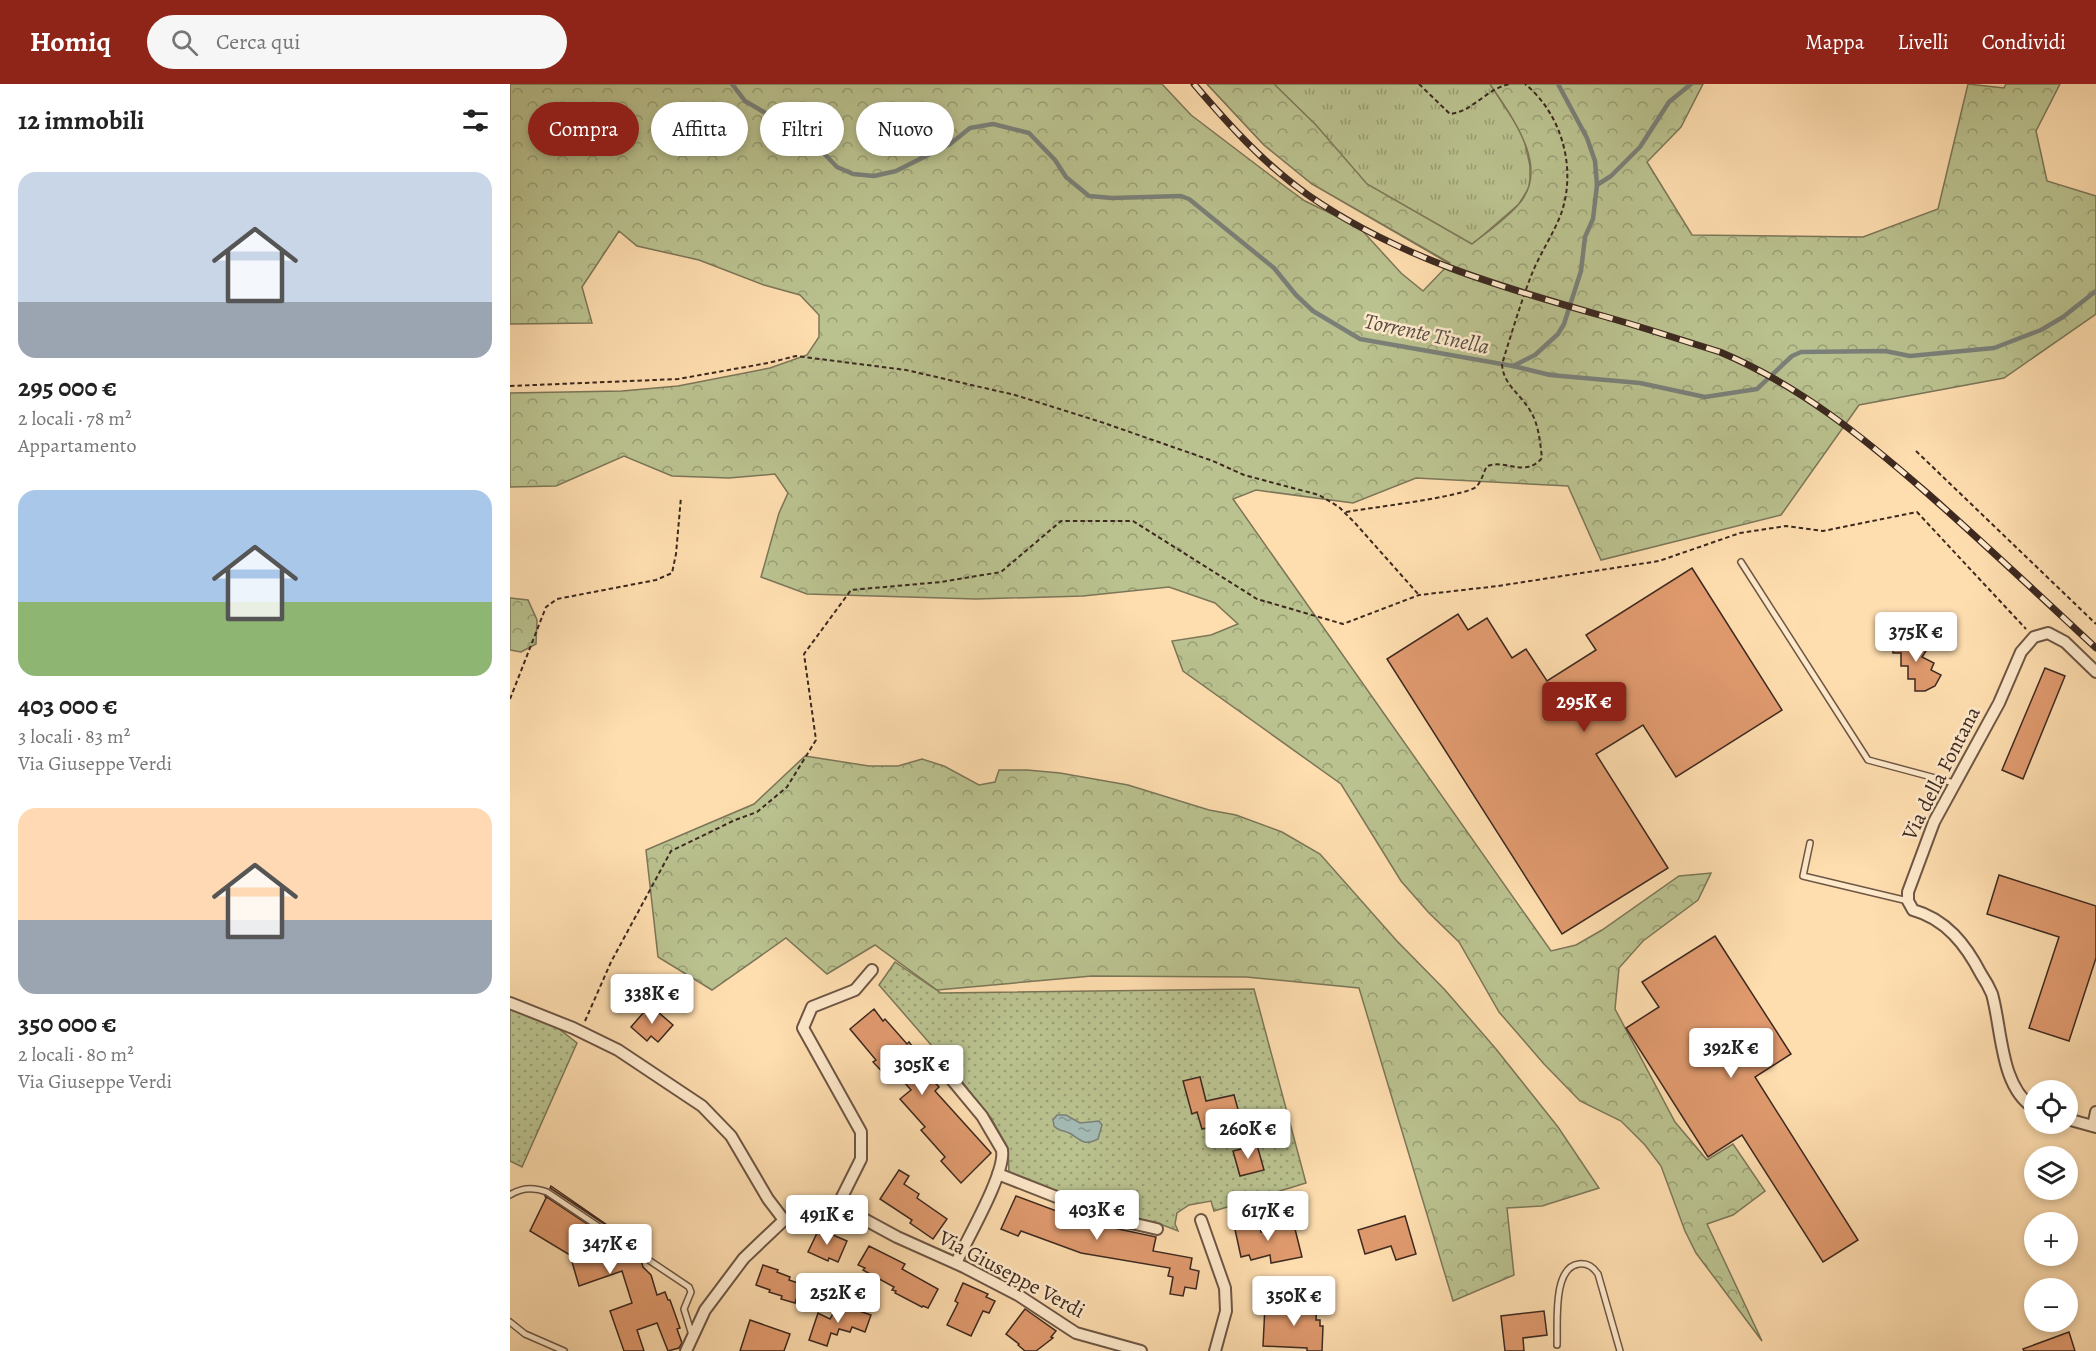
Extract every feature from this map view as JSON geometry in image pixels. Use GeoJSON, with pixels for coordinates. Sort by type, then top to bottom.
{"type":"FeatureCollection","features":[{"type":"Feature","properties":{"kind":"street"},"geometry":{"type":"LineString","coordinates":[[2034,637],[2048,633],[2065,642],[2096,672]]}},
{"type":"Feature","properties":{"kind":"street","name":"Via della Fontana"},"geometry":{"type":"LineString","coordinates":[[1908,901],[1908,892],[1934,822],[1999,703],[2021,652],[2034,637]]}},
{"type":"Feature","properties":{"kind":"street"},"geometry":{"type":"LineString","coordinates":[[1908,901],[1913,910],[1928,914],[1956,935],[1973,958],[1991,992],[2005,1062],[2017,1091],[2024,1098]]}},
{"type":"Feature","properties":{"kind":"street"},"geometry":{"type":"LineString","coordinates":[[686,1351],[705,1310],[744,1258],[784,1220],[838,1205],[861,1159],[861,1132],[803,1028],[812,1007],[855,990],[872,970]]}},
{"type":"Feature","properties":{"kind":"street"},"geometry":{"type":"LineString","coordinates":[[510,1003],[580,1032],[633,1059],[702,1106],[731,1136],[760,1186],[784,1220]]}},
{"type":"Feature","properties":{"kind":"street"},"geometry":{"type":"LineString","coordinates":[[933,1057],[982,1116],[1002,1150],[1002,1161],[998,1174],[956,1263]]}},
{"type":"Feature","properties":{"kind":"street"},"geometry":{"type":"LineString","coordinates":[[2078,1122],[2094,1127],[2096,1112]]}},
{"type":"Feature","properties":{"kind":"street"},"geometry":{"type":"LineString","coordinates":[[998,1174],[1110,1218],[1157,1229]]}},
{"type":"Feature","properties":{"kind":"street","name":"Via Giuseppe Verdi"},"geometry":{"type":"LineString","coordinates":[[838,1205],[897,1237],[956,1263],[1018,1295],[1076,1333],[1141,1351]]}},
{"type":"Feature","properties":{"kind":"street"},"geometry":{"type":"LineString","coordinates":[[1201,1220],[1227,1299],[1215,1351]]}},
{"type":"Feature","properties":{"kind":"lane"},"geometry":{"type":"LineString","coordinates":[[1741,562],[1868,760],[1954,783]]}},
{"type":"Feature","properties":{"kind":"lane"},"geometry":{"type":"LineString","coordinates":[[1810,843],[1803,876],[1908,901]]}},
{"type":"Feature","properties":{"kind":"lane"},"geometry":{"type":"LineString","coordinates":[[510,1195],[530,1188],[548,1192],[689,1287],[691,1292],[684,1309],[692,1335]]}},
{"type":"Feature","properties":{"kind":"lane"},"geometry":{"type":"LineString","coordinates":[[1557,1345],[1560,1284],[1564,1272],[1569,1267],[1578,1264],[1587,1265],[1598,1274],[1620,1351]]}},
{"type":"Feature","properties":{"kind":"lane"},"geometry":{"type":"LineString","coordinates":[[510,1322],[525,1334],[564,1351]]}},
{"type":"Feature","properties":{"kind":"path"},"geometry":{"type":"LineString","coordinates":[[1419,84],[1450,114],[1463,113],[1499,86],[1510,84]]}},
{"type":"Feature","properties":{"kind":"path"},"geometry":{"type":"LineString","coordinates":[[1344,512],[1473,489],[1481,481],[1487,466],[1495,463],[1509,467],[1528,468],[1536,466],[1542,458],[1540,434],[1531,412],[1502,375],[1502,364],[1532,274],[1561,214],[1566,197],[1566,166],[1564,142],[1558,128],[1545,106],[1525,84]]}},
{"type":"Feature","properties":{"kind":"path"},"geometry":{"type":"LineString","coordinates":[[510,386],[678,379],[796,356],[906,370],[1015,395],[1213,461],[1244,475],[1319,495],[1344,512],[1419,595]]}},
{"type":"Feature","properties":{"kind":"path"},"geometry":{"type":"LineString","coordinates":[[1916,451],[2096,624]]}},
{"type":"Feature","properties":{"kind":"path"},"geometry":{"type":"LineString","coordinates":[[510,699],[546,607],[557,599],[656,580],[672,573],[681,497]]}},
{"type":"Feature","properties":{"kind":"path"},"geometry":{"type":"LineString","coordinates":[[580,1032],[611,962],[671,851],[735,820],[757,812],[787,787],[816,740],[804,654],[850,590],[942,582],[1001,572],[1061,521],[1134,521],[1257,599],[1343,624],[1419,595],[1498,586],[1659,561],[1740,533],[1785,526],[1823,531],[1917,512],[2034,637]]}},
{"type":"Feature","properties":{"kind":"green space"},"geometry":{"type":"Polygon","coordinates":[[[510,84],[1162,84],[1191,115],[1287,188],[1305,201],[1359,227],[1401,273],[1423,291],[1450,263],[1312,184],[1264,145],[1207,84],[1274,84],[1316,125],[1367,184],[1472,244],[1502,221],[1518,205],[1527,190],[1531,175],[1530,159],[1525,143],[1490,84],[1703,84],[1681,127],[1647,162],[1692,235],[1863,237],[1938,209],[1968,84],[2004,88],[2006,84],[2060,84],[2036,131],[2047,181],[2096,196],[2096,314],[2004,378],[1859,405],[1781,515],[1601,560],[1568,486],[1416,478],[1353,503],[1256,490],[1233,499],[1551,951],[1576,945],[1602,930],[1679,876],[1711,873],[1698,900],[1643,941],[1619,968],[1615,1009],[1675,1122],[1707,1160],[1733,1144],[1765,1191],[1733,1215],[1707,1224],[1762,1341],[1696,1253],[1685,1231],[1661,1166],[1645,1145],[1621,1121],[1580,1101],[1499,1012],[1459,942],[1401,881],[1341,784],[1183,671],[1172,641],[1211,635],[1238,624],[1215,603],[1169,587],[1083,596],[976,599],[807,594],[761,577],[779,513],[788,493],[775,474],[729,478],[672,476],[624,456],[556,486],[510,487],[510,393],[622,391],[678,386],[770,368],[807,355],[819,337],[819,315],[800,295],[764,285],[699,260],[637,246],[619,231],[582,287],[592,323],[510,324],[510,84]]]}},
{"type":"Feature","properties":{"kind":"green space"},"geometry":{"type":"Polygon","coordinates":[[[1207,84],[1490,84],[1523,134],[1530,166],[1530,186],[1519,204],[1450,264],[1312,184],[1264,145],[1207,84]]]}},
{"type":"Feature","properties":{"kind":"green space"},"geometry":{"type":"Polygon","coordinates":[[[510,598],[528,600],[537,620],[536,644],[521,652],[510,650],[510,598]]]}},
{"type":"Feature","properties":{"kind":"green space"},"geometry":{"type":"Polygon","coordinates":[[[805,756],[869,766],[898,766],[922,759],[944,766],[979,785],[995,782],[999,770],[1060,773],[1128,785],[1209,810],[1236,815],[1282,832],[1320,854],[1396,940],[1445,990],[1496,1049],[1558,1127],[1599,1188],[1542,1206],[1507,1208],[1514,1275],[1453,1301],[1359,988],[1246,977],[1092,976],[937,990],[875,945],[827,974],[786,938],[712,990],[658,957],[646,850],[754,804],[805,756]]]}},
{"type":"Feature","properties":{"kind":"green space"},"geometry":{"type":"Polygon","coordinates":[[[895,962],[941,993],[1254,989],[1306,1183],[1214,1211],[1211,1201],[1189,1205],[1177,1213],[1175,1224],[1178,1231],[1160,1224],[1100,1209],[1009,1173],[1008,1148],[991,1118],[879,985],[895,962]]]}},
{"type":"Feature","properties":{"kind":"green space"},"geometry":{"type":"Polygon","coordinates":[[[510,1007],[550,1022],[577,1043],[522,1167],[510,1161],[510,1007]]]}},
{"type":"Feature","properties":{"kind":"water"},"geometry":{"type":"Polygon","coordinates":[[[1057,1115],[1066,1115],[1080,1123],[1099,1121],[1102,1125],[1098,1139],[1083,1142],[1058,1129],[1054,1126],[1053,1120],[1057,1115]]]}},
{"type":"Feature","properties":{"kind":"building"},"geometry":{"type":"Polygon","coordinates":[[[1692,568],[1782,710],[1676,777],[1643,725],[1596,754],[1668,868],[1562,934],[1387,659],[1458,614],[1468,630],[1487,618],[1512,658],[1526,649],[1547,681],[1596,650],[1586,635],[1692,568]]]}},
{"type":"Feature","properties":{"kind":"building"},"geometry":{"type":"Polygon","coordinates":[[[1907,634],[1918,640],[1915,645],[1926,651],[1922,657],[1934,663],[1931,670],[1941,675],[1935,686],[1925,691],[1915,691],[1915,679],[1908,679],[1908,666],[1901,666],[1901,653],[1893,653],[1893,641],[1907,634]]]}},
{"type":"Feature","properties":{"kind":"building"},"geometry":{"type":"Polygon","coordinates":[[[2045,668],[2065,676],[2023,779],[2002,770],[2045,668]]]}},
{"type":"Feature","properties":{"kind":"building"},"geometry":{"type":"Polygon","coordinates":[[[1999,875],[2096,906],[2096,958],[2069,1041],[2029,1028],[2059,937],[1987,914],[1999,875]]]}},
{"type":"Feature","properties":{"kind":"building"},"geometry":{"type":"Polygon","coordinates":[[[1715,936],[1791,1054],[1755,1077],[1858,1240],[1823,1262],[1742,1135],[1708,1157],[1626,1028],[1659,1007],[1642,982],[1715,936]]]}},
{"type":"Feature","properties":{"kind":"building"},"geometry":{"type":"Polygon","coordinates":[[[650,1005],[673,1025],[658,1042],[651,1036],[647,1041],[631,1027],[650,1005]]]}},
{"type":"Feature","properties":{"kind":"building"},"geometry":{"type":"Polygon","coordinates":[[[874,1009],[907,1044],[909,1042],[918,1054],[913,1058],[939,1087],[935,1091],[991,1153],[961,1183],[941,1161],[945,1157],[921,1130],[925,1127],[900,1099],[911,1090],[897,1074],[890,1080],[873,1062],[876,1060],[850,1029],[874,1009]]]}},
{"type":"Feature","properties":{"kind":"building"},"geometry":{"type":"Polygon","coordinates":[[[1200,1077],[1206,1101],[1234,1095],[1241,1120],[1202,1129],[1197,1112],[1192,1114],[1183,1081],[1200,1077]]]}},
{"type":"Feature","properties":{"kind":"building"},"geometry":{"type":"Polygon","coordinates":[[[1257,1145],[1264,1170],[1240,1176],[1233,1151],[1257,1145]]]}},
{"type":"Feature","properties":{"kind":"building"},"geometry":{"type":"Polygon","coordinates":[[[899,1170],[909,1176],[904,1184],[919,1194],[917,1198],[947,1219],[933,1239],[910,1223],[912,1220],[880,1199],[899,1170]]]}},
{"type":"Feature","properties":{"kind":"building"},"geometry":{"type":"Polygon","coordinates":[[[551,1186],[642,1249],[550,1188],[551,1186]]]}},
{"type":"Feature","properties":{"kind":"building"},"geometry":{"type":"Polygon","coordinates":[[[545,1196],[641,1260],[643,1267],[651,1275],[657,1295],[665,1292],[670,1300],[680,1328],[677,1329],[682,1343],[679,1348],[668,1351],[657,1323],[637,1330],[644,1351],[624,1351],[610,1311],[632,1303],[622,1271],[579,1286],[570,1255],[530,1231],[545,1196]]]}},
{"type":"Feature","properties":{"kind":"building"},"geometry":{"type":"Polygon","coordinates":[[[1016,1196],[1086,1222],[1156,1237],[1153,1251],[1192,1258],[1190,1269],[1199,1271],[1196,1289],[1185,1287],[1183,1296],[1170,1294],[1173,1277],[1168,1276],[1170,1268],[1081,1253],[1021,1231],[1018,1236],[1001,1229],[1016,1196]]]}},
{"type":"Feature","properties":{"kind":"building"},"geometry":{"type":"Polygon","coordinates":[[[1405,1216],[1416,1254],[1396,1260],[1391,1246],[1365,1254],[1358,1230],[1405,1216]]]}},
{"type":"Feature","properties":{"kind":"building"},"geometry":{"type":"Polygon","coordinates":[[[1259,1220],[1261,1232],[1294,1225],[1302,1257],[1271,1263],[1270,1255],[1251,1260],[1249,1255],[1241,1257],[1234,1225],[1259,1220]]]}},
{"type":"Feature","properties":{"kind":"building"},"geometry":{"type":"Polygon","coordinates":[[[819,1229],[847,1241],[838,1262],[829,1258],[828,1261],[808,1252],[819,1229]]]}},
{"type":"Feature","properties":{"kind":"building"},"geometry":{"type":"Polygon","coordinates":[[[869,1246],[905,1264],[902,1269],[938,1289],[928,1308],[895,1293],[896,1291],[892,1290],[894,1287],[858,1265],[869,1246]]]}},
{"type":"Feature","properties":{"kind":"building"},"geometry":{"type":"Polygon","coordinates":[[[763,1265],[778,1270],[777,1272],[790,1277],[789,1280],[801,1284],[795,1303],[781,1299],[782,1296],[756,1285],[763,1265]]]}},
{"type":"Feature","properties":{"kind":"building"},"geometry":{"type":"Polygon","coordinates":[[[963,1283],[988,1294],[986,1297],[995,1301],[989,1313],[983,1311],[971,1336],[947,1325],[958,1303],[955,1301],[963,1283]]]}},
{"type":"Feature","properties":{"kind":"building"},"geometry":{"type":"Polygon","coordinates":[[[1298,1299],[1317,1300],[1316,1320],[1320,1320],[1320,1326],[1323,1326],[1322,1351],[1263,1346],[1265,1306],[1297,1308],[1298,1299]]]}},
{"type":"Feature","properties":{"kind":"building"},"geometry":{"type":"Polygon","coordinates":[[[838,1304],[871,1315],[865,1332],[852,1327],[850,1332],[839,1329],[837,1335],[831,1333],[827,1346],[809,1340],[818,1313],[830,1319],[838,1304]]]}},
{"type":"Feature","properties":{"kind":"building"},"geometry":{"type":"Polygon","coordinates":[[[1025,1309],[1056,1331],[1051,1337],[1053,1338],[1036,1351],[1025,1351],[1006,1334],[1025,1309]]]}},
{"type":"Feature","properties":{"kind":"building"},"geometry":{"type":"Polygon","coordinates":[[[1544,1311],[1547,1335],[1523,1338],[1524,1351],[1505,1351],[1501,1316],[1544,1311]]]}},
{"type":"Feature","properties":{"kind":"building"},"geometry":{"type":"Polygon","coordinates":[[[750,1320],[790,1334],[784,1351],[740,1351],[750,1320]]]}},
{"type":"Feature","properties":{"kind":"building"},"geometry":{"type":"Polygon","coordinates":[[[2069,1332],[2075,1351],[2024,1351],[2023,1349],[2069,1332]]]}},
{"type":"Feature","properties":{"kind":"waterway","name":"Torrente Tinella"},"geometry":{"type":"LineString","coordinates":[[732,84],[745,101],[810,139],[837,167],[853,174],[874,176],[896,171],[950,144],[970,128],[993,124],[1029,133],[1055,160],[1066,177],[1089,196],[1112,198],[1181,196],[1189,199],[1274,268],[1296,295],[1313,311],[1360,339],[1513,366],[1550,375],[1640,383],[1705,397],[1757,389],[1792,356],[1801,352],[1885,351],[1910,356],[1994,348],[2041,330],[2063,317],[2096,291]]}},
{"type":"Feature","properties":{"kind":"waterway"},"geometry":{"type":"LineString","coordinates":[[1513,366],[1535,355],[1558,334],[1564,324],[1581,271],[1585,237],[1593,219],[1597,185],[1595,161],[1587,138],[1558,84]]}},
{"type":"Feature","properties":{"kind":"waterway"},"geometry":{"type":"LineString","coordinates":[[1597,185],[1611,176],[1640,147],[1669,102],[1691,84]]}},
{"type":"Feature","properties":{"kind":"railway"},"geometry":{"type":"LineString","coordinates":[[1194,84],[1234,129],[1292,183],[1342,217],[1377,236],[1450,268],[1526,294],[1720,352],[1777,380],[1830,414],[1903,473],[1970,531],[2096,648]]}}]}
